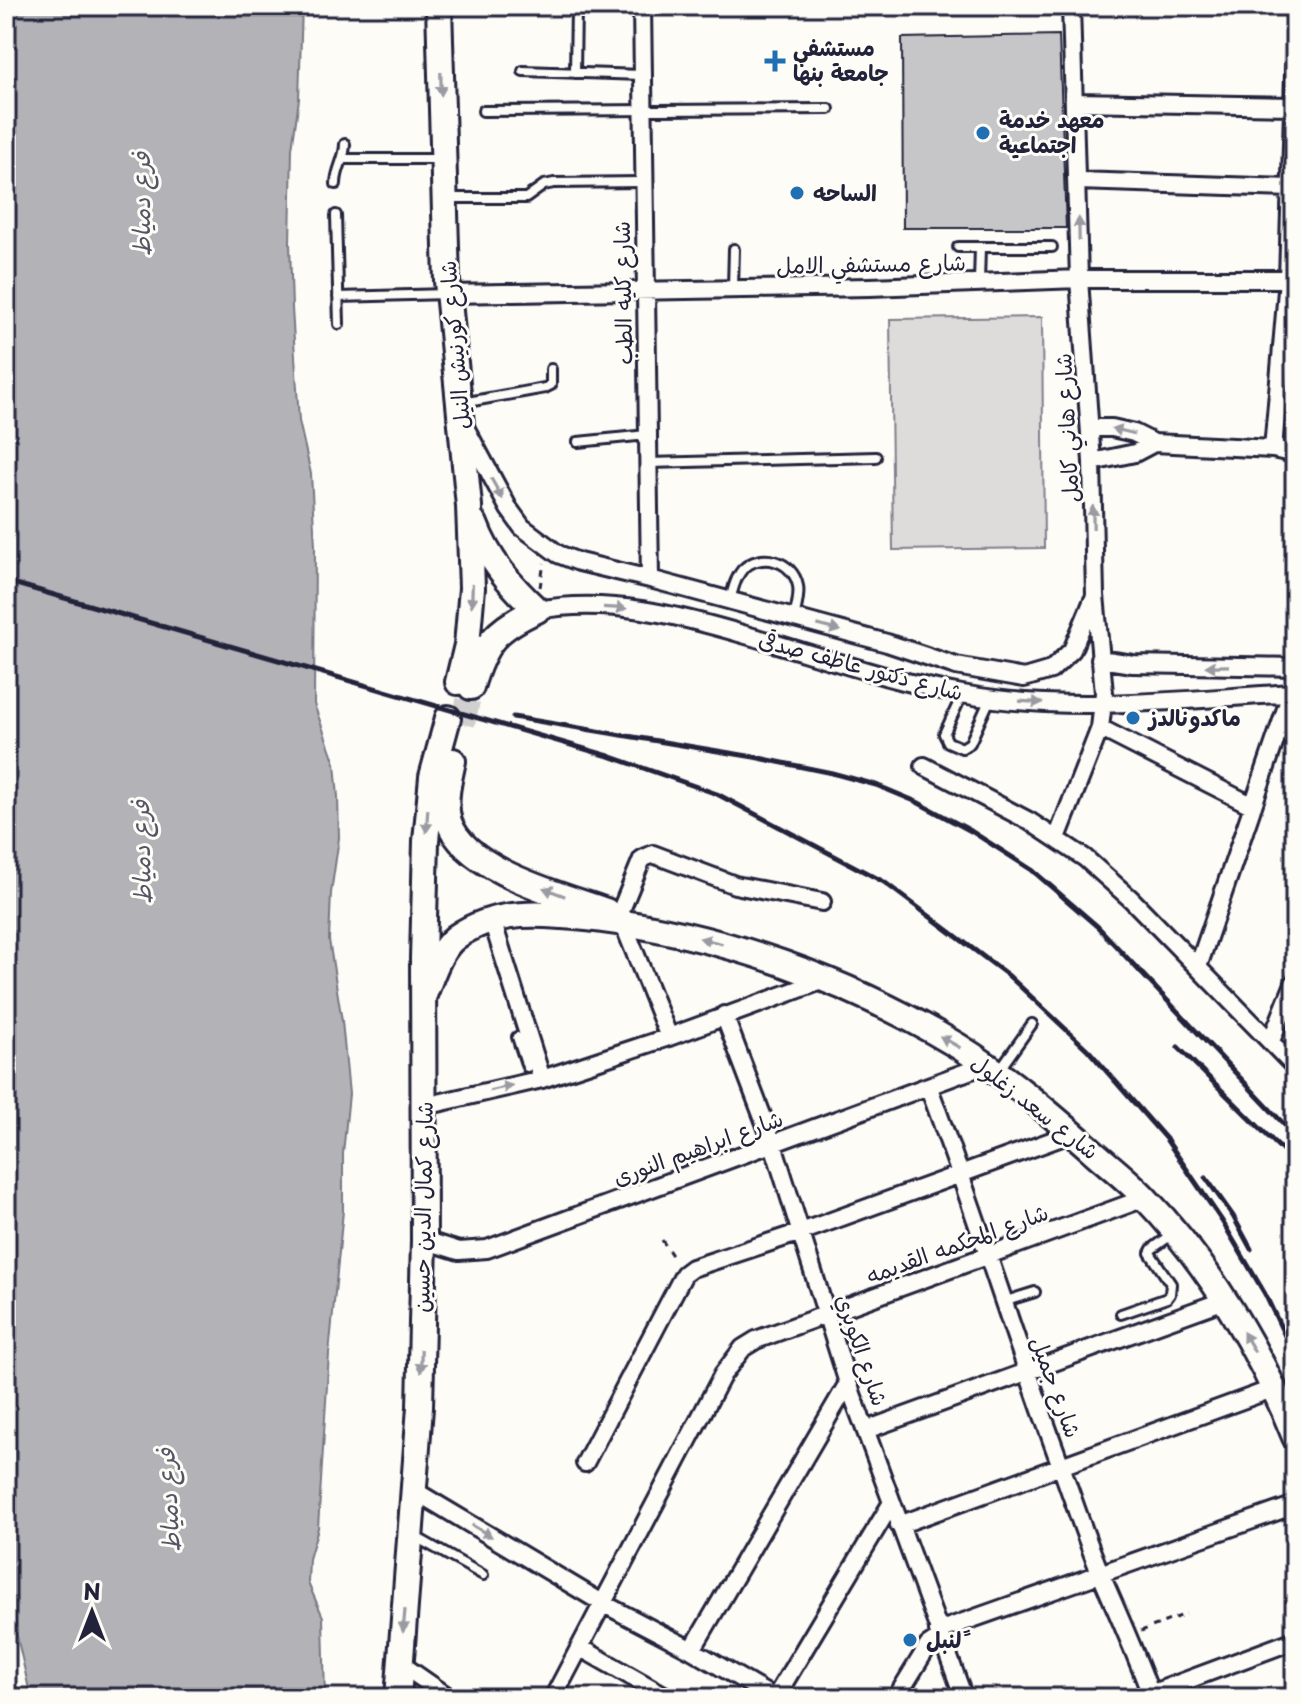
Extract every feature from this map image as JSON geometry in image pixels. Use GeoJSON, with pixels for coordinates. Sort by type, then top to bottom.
{"type":"FeatureCollection","features":[{"type":"Feature","properties":{"kind":"main road","name":"شارع كورنيش النيل"},"geometry":{"type":"LineString","coordinates":[[439,6],[448,294],[469,506],[471,618],[464,684]]}},
{"type":"Feature","properties":{"kind":"main road"},"geometry":{"type":"LineString","coordinates":[[469,506],[495,564],[514,589],[537,610]]}},
{"type":"Feature","properties":{"kind":"main road","name":"شارع دكتور عاطف صدقى"},"geometry":{"type":"LineString","coordinates":[[464,684],[494,635],[509,623],[537,610]]}},
{"type":"Feature","properties":{"kind":"main road","name":"شارع سعد زغلول"},"geometry":{"type":"LineString","coordinates":[[456,721],[447,786],[448,820],[455,834],[484,861],[506,873],[621,919],[734,947],[887,1007],[959,1047],[1027,1094],[1145,1198],[1174,1233],[1225,1300],[1275,1388],[1295,1437]]}},
{"type":"Feature","properties":{"kind":"main road","name":"شارع كمال الدين حسين"},"geometry":{"type":"LineString","coordinates":[[398,1698],[420,1407],[424,1240],[424,909],[428,807],[432,777],[456,721]]}},
{"type":"Feature","properties":{"kind":"main road","name":"شارع سعد زغلول"},"geometry":{"type":"LineString","coordinates":[[424,995],[441,957],[453,940],[468,929],[492,920],[531,913],[621,919]]}},
{"type":"Feature","properties":{"kind":"street","name":"شارع كليه الطب"},"geometry":{"type":"LineString","coordinates":[[642,6],[650,579]]}},
{"type":"Feature","properties":{"kind":"street","name":"شارع هاني كامل"},"geometry":{"type":"LineString","coordinates":[[1057,838],[1100,728],[1104,703],[1095,595],[1092,462],[1079,279],[1071,6]]}},
{"type":"Feature","properties":{"kind":"street"},"geometry":{"type":"LineString","coordinates":[[1273,449],[1291,279],[1290,188],[1295,42]]}},
{"type":"Feature","properties":{"kind":"street"},"geometry":{"type":"LineString","coordinates":[[1076,102],[1294,106]]}},
{"type":"Feature","properties":{"kind":"street"},"geometry":{"type":"LineString","coordinates":[[1078,181],[1290,188]]}},
{"type":"Feature","properties":{"kind":"street","name":"شارع مستشفي الامل"},"geometry":{"type":"LineString","coordinates":[[448,294],[979,284],[1079,279],[1291,279]]}},
{"type":"Feature","properties":{"kind":"street","name":"شارع دكتور عاطف صدقى"},"geometry":{"type":"LineString","coordinates":[[460,412],[509,509],[522,527],[546,547],[579,562],[729,600],[956,666],[1024,678],[1041,675],[1059,664],[1080,635],[1095,595]]}},
{"type":"Feature","properties":{"kind":"street"},"geometry":{"type":"LineString","coordinates":[[1090,428],[1123,430],[1154,443],[1273,449],[1295,454]]}},
{"type":"Feature","properties":{"kind":"street"},"geometry":{"type":"LineString","coordinates":[[1092,462],[1135,453],[1154,443]]}},
{"type":"Feature","properties":{"kind":"street","name":"شارع دكتور عاطف صدقى"},"geometry":{"type":"LineString","coordinates":[[537,610],[598,607],[672,614],[939,690],[990,699],[1104,703],[1294,694]]}},
{"type":"Feature","properties":{"kind":"street"},"geometry":{"type":"LineString","coordinates":[[1100,659],[1133,664],[1295,667]]}},
{"type":"Feature","properties":{"kind":"street"},"geometry":{"type":"LineString","coordinates":[[990,699],[1001,676]]}},
{"type":"Feature","properties":{"kind":"street"},"geometry":{"type":"LineString","coordinates":[[1198,967],[1294,694]]}},
{"type":"Feature","properties":{"kind":"street"},"geometry":{"type":"LineString","coordinates":[[1100,728],[1253,806]]}},
{"type":"Feature","properties":{"kind":"street"},"geometry":{"type":"LineString","coordinates":[[924,766],[1029,821],[1057,838],[1109,878],[1295,1067]]}},
{"type":"Feature","properties":{"kind":"street"},"geometry":{"type":"LineString","coordinates":[[669,1037],[621,919],[642,859],[653,854],[735,885],[822,902]]}},
{"type":"Feature","properties":{"kind":"street"},"geometry":{"type":"LineString","coordinates":[[492,920],[528,1058],[542,1079]]}},
{"type":"Feature","properties":{"kind":"street"},"geometry":{"type":"LineString","coordinates":[[425,1106],[542,1079],[669,1037],[824,980]]}},
{"type":"Feature","properties":{"kind":"street"},"geometry":{"type":"LineString","coordinates":[[1271,1041],[1295,981]]}},
{"type":"Feature","properties":{"kind":"street","name":"شارع الكوبري"},"geometry":{"type":"LineString","coordinates":[[724,1015],[773,1144],[848,1383],[964,1698]]}},
{"type":"Feature","properties":{"kind":"street","name":"شارع ابراهيم النورى"},"geometry":{"type":"LineString","coordinates":[[424,1240],[459,1251],[487,1249],[929,1088],[991,1069]]}},
{"type":"Feature","properties":{"kind":"street","name":"شارع جميل"},"geometry":{"type":"LineString","coordinates":[[929,1088],[962,1174],[1061,1466],[1100,1572],[1129,1635],[1148,1697]]}},
{"type":"Feature","properties":{"kind":"street"},"geometry":{"type":"LineString","coordinates":[[585,1463],[684,1274],[699,1264],[801,1232],[1073,1133]]}},
{"type":"Feature","properties":{"kind":"street","name":"شارع المحكمه القديمه"},"geometry":{"type":"LineString","coordinates":[[553,1698],[732,1360],[756,1340],[1145,1198]]}},
{"type":"Feature","properties":{"kind":"street"},"geometry":{"type":"LineString","coordinates":[[866,1430],[1225,1300]]}},
{"type":"Feature","properties":{"kind":"street"},"geometry":{"type":"LineString","coordinates":[[692,1650],[848,1383]]}},
{"type":"Feature","properties":{"kind":"street"},"geometry":{"type":"LineString","coordinates":[[899,1525],[1275,1388]]}},
{"type":"Feature","properties":{"kind":"street"},"geometry":{"type":"LineString","coordinates":[[415,1491],[604,1604],[775,1698],[891,1504]]}},
{"type":"Feature","properties":{"kind":"street"},"geometry":{"type":"LineString","coordinates":[[896,1698],[928,1646],[939,1635],[1100,1572],[1295,1505]]}},
{"type":"Feature","properties":{"kind":"street"},"geometry":{"type":"LineString","coordinates":[[1148,1697],[1295,1640]]}},
{"type":"Feature","properties":{"kind":"street"},"geometry":{"type":"LineString","coordinates":[[581,1648],[669,1698]]}},
{"type":"Feature","properties":{"kind":"street"},"geometry":{"type":"LineString","coordinates":[[401,1664],[450,1698]]}},
{"type":"Feature","properties":{"kind":"lane"},"geometry":{"type":"LineString","coordinates":[[575,73],[576,6]]}},
{"type":"Feature","properties":{"kind":"lane"},"geometry":{"type":"LineString","coordinates":[[523,71],[642,75]]}},
{"type":"Feature","properties":{"kind":"lane"},"geometry":{"type":"LineString","coordinates":[[483,111],[829,109]]}},
{"type":"Feature","properties":{"kind":"lane"},"geometry":{"type":"LineString","coordinates":[[336,184],[337,168],[343,159],[345,144]]}},
{"type":"Feature","properties":{"kind":"lane"},"geometry":{"type":"LineString","coordinates":[[343,159],[443,159]]}},
{"type":"Feature","properties":{"kind":"lane"},"geometry":{"type":"LineString","coordinates":[[444,198],[517,198],[534,194],[549,183],[643,182]]}},
{"type":"Feature","properties":{"kind":"lane"},"geometry":{"type":"LineString","coordinates":[[336,215],[339,324]]}},
{"type":"Feature","properties":{"kind":"lane"},"geometry":{"type":"LineString","coordinates":[[958,247],[1052,247]]}},
{"type":"Feature","properties":{"kind":"lane"},"geometry":{"type":"LineString","coordinates":[[979,284],[980,247]]}},
{"type":"Feature","properties":{"kind":"lane"},"geometry":{"type":"LineString","coordinates":[[733,288],[734,249]]}},
{"type":"Feature","properties":{"kind":"lane"},"geometry":{"type":"LineString","coordinates":[[338,297],[448,294]]}},
{"type":"Feature","properties":{"kind":"lane"},"geometry":{"type":"LineString","coordinates":[[460,412],[545,388],[551,385],[551,369]]}},
{"type":"Feature","properties":{"kind":"lane"},"geometry":{"type":"LineString","coordinates":[[578,442],[647,435]]}},
{"type":"Feature","properties":{"kind":"lane"},"geometry":{"type":"LineString","coordinates":[[648,463],[876,457]]}},
{"type":"Feature","properties":{"kind":"lane"},"geometry":{"type":"LineString","coordinates":[[729,600],[741,571],[763,559],[775,560],[786,566],[799,587],[794,618]]}},
{"type":"Feature","properties":{"kind":"lane"},"geometry":{"type":"LineString","coordinates":[[962,694],[944,734],[948,742],[962,748],[970,743],[990,699]]}},
{"type":"Feature","properties":{"kind":"lane"},"geometry":{"type":"LineString","coordinates":[[991,1069],[1032,1024]]}},
{"type":"Feature","properties":{"kind":"lane"},"geometry":{"type":"LineString","coordinates":[[517,1037],[528,1058]]}},
{"type":"Feature","properties":{"kind":"lane"},"geometry":{"type":"LineString","coordinates":[[1121,1314],[1167,1298],[1170,1294],[1171,1284],[1150,1253],[1174,1233]]}},
{"type":"Feature","properties":{"kind":"lane"},"geometry":{"type":"LineString","coordinates":[[1003,1302],[1035,1292]]}},
{"type":"Feature","properties":{"kind":"lane"},"geometry":{"type":"LineString","coordinates":[[411,1534],[483,1575]]}},
{"type":"Feature","properties":{"kind":"path"},"geometry":{"type":"LineString","coordinates":[[537,610],[546,547]]}},
{"type":"Feature","properties":{"kind":"path"},"geometry":{"type":"LineString","coordinates":[[662,1240],[684,1274]]}},
{"type":"Feature","properties":{"kind":"path"},"geometry":{"type":"LineString","coordinates":[[1129,1635],[1186,1614]]}},
{"type":"Feature","properties":{"kind":"shaded area"},"geometry":{"type":"Polygon","coordinates":[[[1042,317],[1044,548],[893,550],[890,319],[1042,317]]]}},
{"type":"Feature","properties":{"kind":"water","name":"فرع دمياط"},"geometry":{"type":"Polygon","coordinates":[[[6,6],[302,6],[299,99],[292,149],[292,308],[299,421],[311,474],[315,546],[314,704],[335,763],[338,797],[339,838],[331,893],[329,940],[342,1021],[349,1094],[318,1528],[309,1559],[308,1583],[323,1617],[325,1698],[31,1698],[6,1588],[6,6]]]}},
{"type":"Feature","properties":{"kind":"building","name":"معهد خدمة اجتماعية"},"geometry":{"type":"Polygon","coordinates":[[[1059,35],[1066,228],[903,228],[902,38],[1059,35]]]}},
{"type":"Feature","properties":{"kind":"tunnel"},"geometry":{"type":"LineString","coordinates":[[463,724],[471,687]]}},
{"type":"Feature","properties":{"kind":"railway"},"geometry":{"type":"LineString","coordinates":[[6,581],[609,756],[717,794],[884,882],[1009,976],[1088,1050],[1166,1139],[1222,1221],[1265,1294],[1295,1357]]}},
{"type":"Feature","properties":{"kind":"railway"},"geometry":{"type":"LineString","coordinates":[[513,717],[832,773],[876,785],[917,802],[971,831],[1032,870],[1098,927],[1295,1136]]}},
{"type":"Feature","properties":{"kind":"railway"},"geometry":{"type":"LineString","coordinates":[[1178,1047],[1295,1163]]}},
{"type":"Feature","properties":{"kind":"railway"},"geometry":{"type":"LineString","coordinates":[[1206,1178],[1233,1216],[1251,1249]]}},
{"type":"Feature","properties":{"kind":"place","name":"مستشفي جامعة بنها"},"geometry":{"type":"Point","coordinates":[775,61]}},
{"type":"Feature","properties":{"kind":"place","name":"معهد خدمة اجتماعية"},"geometry":{"type":"Point","coordinates":[983,133]}},
{"type":"Feature","properties":{"kind":"place","name":"الساحه"},"geometry":{"type":"Point","coordinates":[797,193]}},
{"type":"Feature","properties":{"kind":"place","name":"ماكدونالدز"},"geometry":{"type":"Point","coordinates":[1133,718]}},
{"type":"Feature","properties":{"kind":"place","name":"لنبل ً"},"geometry":{"type":"Point","coordinates":[910,1640]}}]}
